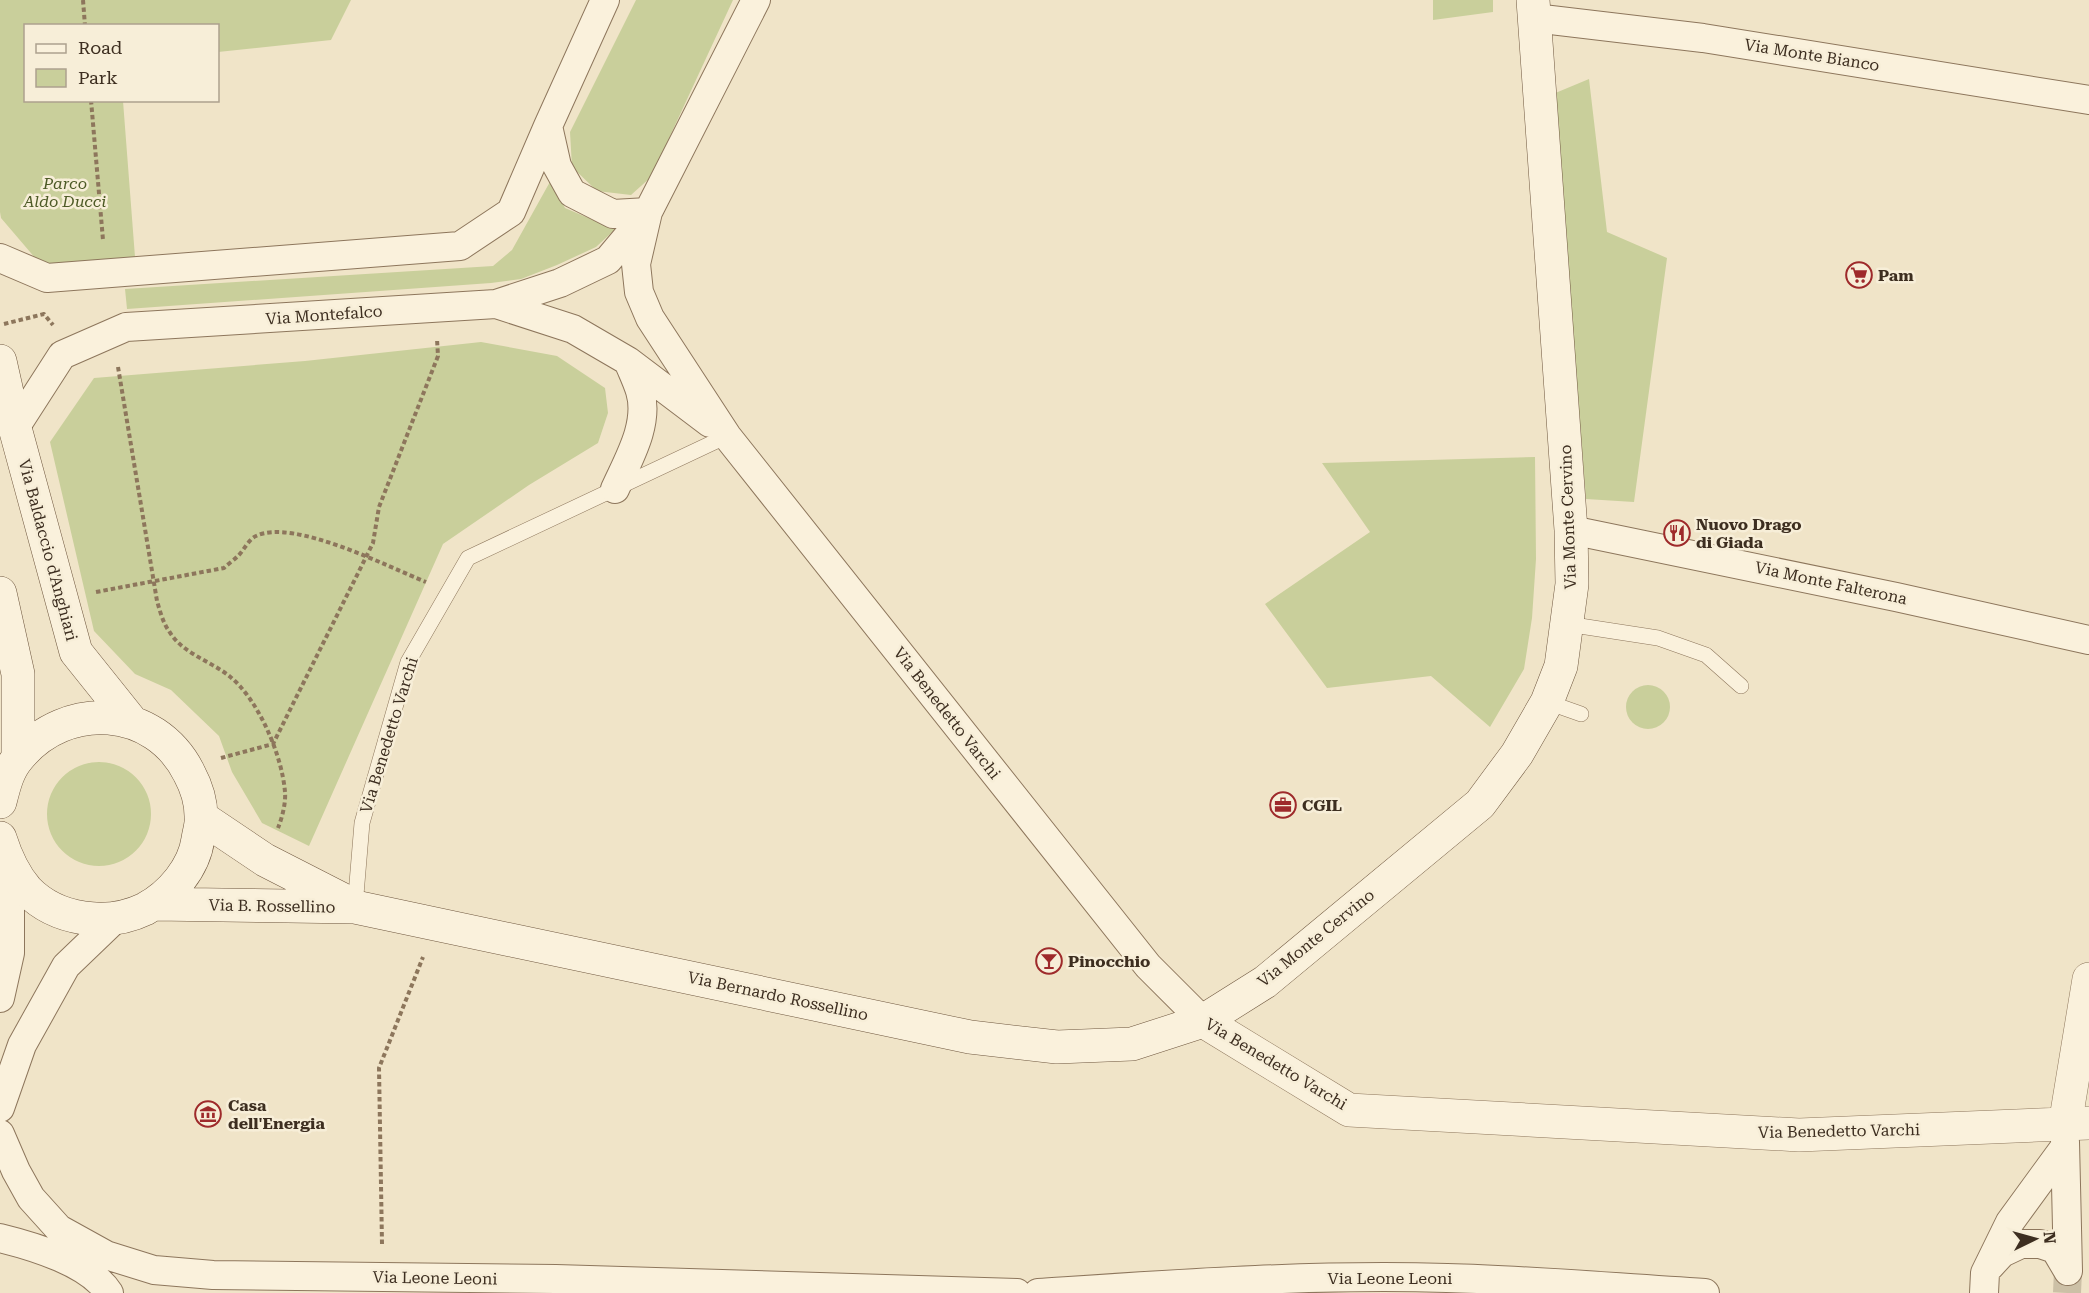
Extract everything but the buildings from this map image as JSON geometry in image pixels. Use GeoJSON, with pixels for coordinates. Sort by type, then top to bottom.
{"type":"FeatureCollection","features":[{"type":"Feature","properties":{"kind":"main road","name":"Via Monte Cervino"},"geometry":{"type":"LineString","coordinates":[[1203,1021],[1265,982],[1480,804],[1517,754],[1547,702],[1561,666],[1572,584],[1571,530],[1533,9]]}},
{"type":"Feature","properties":{"kind":"main road","name":"Via Baldaccio d'Anghiari"},"geometry":{"type":"LineString","coordinates":[[0,361],[15,428],[76,652],[132,722]]}},
{"type":"Feature","properties":{"kind":"main road"},"geometry":{"type":"LineString","coordinates":[[0,592],[18,674],[18,758]]}},
{"type":"Feature","properties":{"kind":"main road"},"geometry":{"type":"LineString","coordinates":[[0,802],[4,783],[18,758],[40,735],[69,721],[101,716],[132,722],[160,736],[182,758],[196,786],[201,817],[196,851],[180,881],[155,904],[115,919],[83,919],[54,909],[28,891],[3,856]]}},
{"type":"Feature","properties":{"kind":"main road","name":"Via B. Rossellino"},"geometry":{"type":"LineString","coordinates":[[201,817],[265,860],[355,907]]}},
{"type":"Feature","properties":{"kind":"main road","name":"Via B. Rossellino"},"geometry":{"type":"LineString","coordinates":[[155,904],[355,907]]}},
{"type":"Feature","properties":{"kind":"main road","name":"Via Bernardo Rossellino"},"geometry":{"type":"LineString","coordinates":[[355,907],[970,1037],[1057,1047],[1132,1044],[1203,1021]]}},
{"type":"Feature","properties":{"kind":"main road"},"geometry":{"type":"LineString","coordinates":[[2073,1132],[2089,979]]}},
{"type":"Feature","properties":{"kind":"main road","name":"Via Benedetto Varchi"},"geometry":{"type":"LineString","coordinates":[[1203,1021],[1349,1110],[1799,1135],[2073,1132]]}},
{"type":"Feature","properties":{"kind":"street"},"geometry":{"type":"LineString","coordinates":[[0,258],[47,278],[460,246],[511,212],[605,0]]}},
{"type":"Feature","properties":{"kind":"street","name":"Via Montefalco"},"geometry":{"type":"LineString","coordinates":[[15,428],[62,356],[126,327],[496,304],[560,283],[608,260],[648,212],[756,0]]}},
{"type":"Feature","properties":{"kind":"street","name":"Via Monte Bianco"},"geometry":{"type":"LineString","coordinates":[[1533,9],[2089,100]]}},
{"type":"Feature","properties":{"kind":"street"},"geometry":{"type":"LineString","coordinates":[[548,126],[557,166],[572,193],[614,214],[648,212]]}},
{"type":"Feature","properties":{"kind":"street","name":"Via Benedetto Varchi"},"geometry":{"type":"LineString","coordinates":[[648,212],[636,264],[639,292],[650,318],[728,436],[1148,966],[1203,1021]]}},
{"type":"Feature","properties":{"kind":"street","name":"Via Benedetto Varchi"},"geometry":{"type":"LineString","coordinates":[[496,304],[573,329],[627,361],[728,436]]}},
{"type":"Feature","properties":{"kind":"street"},"geometry":{"type":"LineString","coordinates":[[615,489],[636,442],[643,415],[641,393],[627,361]]}},
{"type":"Feature","properties":{"kind":"street","name":"Via Monte Falterona"},"geometry":{"type":"LineString","coordinates":[[1571,530],[1896,597],[2089,640]]}},
{"type":"Feature","properties":{"kind":"street"},"geometry":{"type":"LineString","coordinates":[[0,998],[10,952],[3,856]]}},
{"type":"Feature","properties":{"kind":"street"},"geometry":{"type":"LineString","coordinates":[[0,1108],[22,1045],[66,966],[115,919]]}},
{"type":"Feature","properties":{"kind":"street"},"geometry":{"type":"LineString","coordinates":[[1985,1283],[2002,1253],[2021,1244],[2040,1244],[2055,1250],[2068,1271],[2073,1132]]}},
{"type":"Feature","properties":{"kind":"street"},"geometry":{"type":"LineString","coordinates":[[1985,1283],[2010,1222],[2073,1132]]}},
{"type":"Feature","properties":{"kind":"street","name":"Via Leone Leoni"},"geometry":{"type":"LineString","coordinates":[[0,1134],[31,1198],[59,1229],[106,1256],[154,1269],[213,1275],[556,1279],[1017,1293]]}},
{"type":"Feature","properties":{"kind":"street"},"geometry":{"type":"LineString","coordinates":[[0,1238],[28,1244],[68,1260],[104,1285],[109,1293]]}},
{"type":"Feature","properties":{"kind":"street"},"geometry":{"type":"LineString","coordinates":[[174,1293],[213,1275]]}},
{"type":"Feature","properties":{"kind":"street","name":"Via Leone Leoni"},"geometry":{"type":"LineString","coordinates":[[1038,1293],[1170,1284],[1321,1278],[1447,1278],[1706,1293]]}},
{"type":"Feature","properties":{"kind":"lane","name":"Via Benedetto Varchi"},"geometry":{"type":"LineString","coordinates":[[355,907],[362,823],[408,662],[468,558],[728,436]]}},
{"type":"Feature","properties":{"kind":"lane"},"geometry":{"type":"LineString","coordinates":[[1567,624],[1658,638],[1706,655],[1741,686]]}},
{"type":"Feature","properties":{"kind":"lane"},"geometry":{"type":"LineString","coordinates":[[1547,702],[1581,714]]}},
{"type":"Feature","properties":{"kind":"path"},"geometry":{"type":"LineString","coordinates":[[83,0],[85,24]]}},
{"type":"Feature","properties":{"kind":"path"},"geometry":{"type":"LineString","coordinates":[[91,102],[104,250]]}},
{"type":"Feature","properties":{"kind":"path"},"geometry":{"type":"LineString","coordinates":[[219,759],[273,744],[367,558],[373,543],[379,507],[438,356],[437,336]]}},
{"type":"Feature","properties":{"kind":"path"},"geometry":{"type":"LineString","coordinates":[[117,363],[157,601],[169,632],[188,651],[228,675],[255,705],[278,756],[285,794],[282,820],[276,836]]}},
{"type":"Feature","properties":{"kind":"path"},"geometry":{"type":"LineString","coordinates":[[89,593],[224,568],[255,536],[277,531],[332,543],[449,591]]}},
{"type":"Feature","properties":{"kind":"path"},"geometry":{"type":"LineString","coordinates":[[382,1277],[379,1068],[424,954],[451,960],[460,929]]}},
{"type":"Feature","properties":{"kind":"green space","name":"Parco Aldo Ducci"},"geometry":{"type":"Polygon","coordinates":[[[0,0],[351,0],[331,40],[219,52],[219,24],[24,24],[24,102],[123,102],[135,257],[42,266],[1,218],[0,0]]]}},
{"type":"Feature","properties":{"kind":"green space"},"geometry":{"type":"Polygon","coordinates":[[[636,0],[733,0],[651,177],[631,195],[597,191],[572,167],[570,132],[636,0]]]}},
{"type":"Feature","properties":{"kind":"green space"},"geometry":{"type":"Polygon","coordinates":[[[1433,0],[1493,0],[1493,12],[1433,20],[1433,0]]]}},
{"type":"Feature","properties":{"kind":"green space"},"geometry":{"type":"Polygon","coordinates":[[[1589,79],[1607,232],[1667,258],[1634,502],[1586,499],[1553,94],[1589,79]]]}},
{"type":"Feature","properties":{"kind":"green space"},"geometry":{"type":"Polygon","coordinates":[[[551,180],[565,208],[593,220],[622,223],[596,247],[521,279],[127,309],[125,289],[493,266],[512,250],[551,180]]]}},
{"type":"Feature","properties":{"kind":"green space"},"geometry":{"type":"Polygon","coordinates":[[[481,342],[557,356],[605,388],[608,413],[598,443],[529,485],[443,544],[309,846],[262,823],[232,772],[219,736],[171,690],[135,674],[94,631],[50,442],[94,378],[305,361],[481,342]]]}},
{"type":"Feature","properties":{"kind":"green space"},"geometry":{"type":"Polygon","coordinates":[[[1535,457],[1536,559],[1532,618],[1524,669],[1490,727],[1431,676],[1327,688],[1265,604],[1370,532],[1322,463],[1535,457]]]}},
{"type":"Feature","properties":{"kind":"green space"},"geometry":{"type":"Polygon","coordinates":[[[1648,685],[1664,691],[1670,707],[1664,723],[1648,729],[1632,723],[1626,707],[1632,691],[1648,685]]]}},
{"type":"Feature","properties":{"kind":"green space"},"geometry":{"type":"Polygon","coordinates":[[[99,762],[119,766],[136,777],[147,794],[151,814],[147,834],[136,851],[119,862],[99,866],[79,862],[62,851],[51,834],[47,814],[51,794],[62,777],[79,766],[99,762]]]}},
{"type":"Feature","properties":{"kind":"tunnel"},"geometry":{"type":"LineString","coordinates":[[2067,1293],[2068,1271]]}},
{"type":"Feature","properties":{"kind":"place","name":"Pam"},"geometry":{"type":"Point","coordinates":[1859,275]}},
{"type":"Feature","properties":{"kind":"place","name":"Nuovo Drago di Giada"},"geometry":{"type":"Point","coordinates":[1677,533]}},
{"type":"Feature","properties":{"kind":"place","name":"CGIL"},"geometry":{"type":"Point","coordinates":[1283,805]}},
{"type":"Feature","properties":{"kind":"place","name":"Pinocchio"},"geometry":{"type":"Point","coordinates":[1049,961]}},
{"type":"Feature","properties":{"kind":"place","name":"Casa dell'Energia"},"geometry":{"type":"Point","coordinates":[208,1114]}}]}
